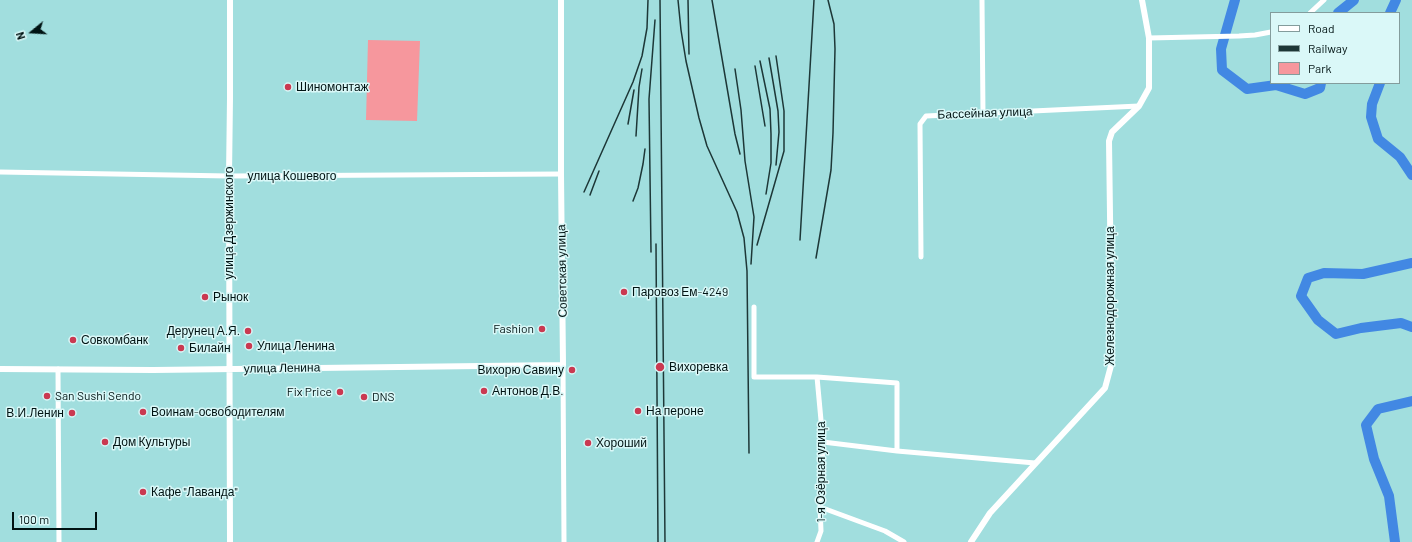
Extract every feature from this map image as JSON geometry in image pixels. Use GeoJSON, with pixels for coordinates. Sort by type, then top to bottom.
{"type":"FeatureCollection","features":[{"type":"Feature","properties":{"kind":"street","name":"улица Дзержинского"},"geometry":{"type":"LineString","coordinates":[[230,0],[228,176],[230,542]]}},
{"type":"Feature","properties":{"kind":"street","name":"Советская улица"},"geometry":{"type":"LineString","coordinates":[[561,0],[564,542]]}},
{"type":"Feature","properties":{"kind":"street"},"geometry":{"type":"LineString","coordinates":[[982,0],[983,114]]}},
{"type":"Feature","properties":{"kind":"street","name":"Железнодорожная улица"},"geometry":{"type":"LineString","coordinates":[[970,542],[990,513],[1105,388],[1112,362],[1109,141],[1112,132],[1139,106],[1149,88],[1149,38],[1142,0]]}},
{"type":"Feature","properties":{"kind":"street"},"geometry":{"type":"LineString","coordinates":[[1311,12],[1324,0]]}},
{"type":"Feature","properties":{"kind":"street"},"geometry":{"type":"LineString","coordinates":[[1149,38],[1239,36],[1270,32]]}},
{"type":"Feature","properties":{"kind":"street","name":"Бассейная улица"},"geometry":{"type":"LineString","coordinates":[[921,257],[920,124],[926,116],[1139,106]]}},
{"type":"Feature","properties":{"kind":"street","name":"улица Кошевого"},"geometry":{"type":"LineString","coordinates":[[0,172],[228,176],[561,174]]}},
{"type":"Feature","properties":{"kind":"street"},"geometry":{"type":"LineString","coordinates":[[754,306],[754,377],[817,377],[897,383],[897,451]]}},
{"type":"Feature","properties":{"kind":"street","name":"улица Ленина"},"geometry":{"type":"LineString","coordinates":[[0,369],[229,369],[563,365]]}},
{"type":"Feature","properties":{"kind":"street"},"geometry":{"type":"LineString","coordinates":[[58,369],[59,542]]}},
{"type":"Feature","properties":{"kind":"street","name":"1-я Озёрная улица"},"geometry":{"type":"LineString","coordinates":[[817,377],[823,442],[820,506],[821,531],[817,542]]}},
{"type":"Feature","properties":{"kind":"street"},"geometry":{"type":"LineString","coordinates":[[823,442],[897,451],[1035,463]]}},
{"type":"Feature","properties":{"kind":"street"},"geometry":{"type":"LineString","coordinates":[[820,506],[885,530],[904,542]]}},
{"type":"Feature","properties":{"kind":"green space"},"geometry":{"type":"Polygon","coordinates":[[[368,40],[420,41],[417,121],[366,120],[368,40]]]}},
{"type":"Feature","properties":{"kind":"waterway","name":"Вихоревка"},"geometry":{"type":"LineString","coordinates":[[1235,0],[1221,49],[1222,70],[1247,89],[1276,85],[1305,94],[1320,88],[1321,84]]}},
{"type":"Feature","properties":{"kind":"waterway","name":"Вихоревка"},"geometry":{"type":"LineString","coordinates":[[1339,12],[1354,0]]}},
{"type":"Feature","properties":{"kind":"waterway","name":"Вихоревка"},"geometry":{"type":"LineString","coordinates":[[1390,12],[1396,0]]}},
{"type":"Feature","properties":{"kind":"waterway","name":"Вихоревка"},"geometry":{"type":"LineString","coordinates":[[1380,84],[1372,104],[1371,117],[1378,139],[1400,157],[1412,175]]}},
{"type":"Feature","properties":{"kind":"waterway","name":"Вихоревка"},"geometry":{"type":"LineString","coordinates":[[1412,263],[1363,274],[1324,273],[1308,278],[1301,296],[1318,320],[1336,334],[1361,328],[1401,323],[1412,327]]}},
{"type":"Feature","properties":{"kind":"waterway","name":"Вихоревка"},"geometry":{"type":"LineString","coordinates":[[1395,542],[1389,496],[1374,459],[1366,425],[1378,409],[1412,401]]}},
{"type":"Feature","properties":{"kind":"railway"},"geometry":{"type":"LineString","coordinates":[[584,192],[633,82],[642,56],[647,28],[648,0]]}},
{"type":"Feature","properties":{"kind":"railway"},"geometry":{"type":"LineString","coordinates":[[660,0],[665,542]]}},
{"type":"Feature","properties":{"kind":"railway"},"geometry":{"type":"LineString","coordinates":[[678,0],[686,61],[699,118],[707,146],[737,212],[744,238],[747,271],[749,453]]}},
{"type":"Feature","properties":{"kind":"railway"},"geometry":{"type":"LineString","coordinates":[[688,0],[689,54]]}},
{"type":"Feature","properties":{"kind":"railway"},"geometry":{"type":"LineString","coordinates":[[712,0],[735,134],[740,154]]}},
{"type":"Feature","properties":{"kind":"railway"},"geometry":{"type":"LineString","coordinates":[[800,240],[814,0]]}},
{"type":"Feature","properties":{"kind":"railway"},"geometry":{"type":"LineString","coordinates":[[816,258],[831,170],[833,133],[835,49],[834,24],[828,0]]}},
{"type":"Feature","properties":{"kind":"railway"},"geometry":{"type":"LineString","coordinates":[[651,252],[649,99],[655,20]]}},
{"type":"Feature","properties":{"kind":"railway"},"geometry":{"type":"LineString","coordinates":[[757,245],[784,151],[784,111],[776,56]]}},
{"type":"Feature","properties":{"kind":"railway"},"geometry":{"type":"LineString","coordinates":[[769,58],[778,111],[779,132],[776,165]]}},
{"type":"Feature","properties":{"kind":"railway"},"geometry":{"type":"LineString","coordinates":[[760,61],[770,109],[771,163],[766,194]]}},
{"type":"Feature","properties":{"kind":"railway"},"geometry":{"type":"LineString","coordinates":[[755,66],[765,126]]}},
{"type":"Feature","properties":{"kind":"railway"},"geometry":{"type":"LineString","coordinates":[[636,136],[639,87],[642,69]]}},
{"type":"Feature","properties":{"kind":"railway"},"geometry":{"type":"LineString","coordinates":[[735,69],[741,110],[745,161],[754,217],[751,264]]}},
{"type":"Feature","properties":{"kind":"railway"},"geometry":{"type":"LineString","coordinates":[[628,124],[634,90]]}},
{"type":"Feature","properties":{"kind":"railway"},"geometry":{"type":"LineString","coordinates":[[633,201],[638,188],[645,149]]}},
{"type":"Feature","properties":{"kind":"railway"},"geometry":{"type":"LineString","coordinates":[[590,195],[599,171]]}},
{"type":"Feature","properties":{"kind":"railway"},"geometry":{"type":"LineString","coordinates":[[656,244],[658,542]]}},
{"type":"Feature","properties":{"kind":"place","name":"Шиномонтаж"},"geometry":{"type":"Point","coordinates":[288,87]}},
{"type":"Feature","properties":{"kind":"place","name":"Паровоз Ем-4249"},"geometry":{"type":"Point","coordinates":[624,292]}},
{"type":"Feature","properties":{"kind":"place","name":"Рынок"},"geometry":{"type":"Point","coordinates":[205,297]}},
{"type":"Feature","properties":{"kind":"place","name":"Fashion"},"geometry":{"type":"Point","coordinates":[542,329]}},
{"type":"Feature","properties":{"kind":"place","name":"Дерунец А.Я."},"geometry":{"type":"Point","coordinates":[248,331]}},
{"type":"Feature","properties":{"kind":"place","name":"Совкомбанк"},"geometry":{"type":"Point","coordinates":[73,340]}},
{"type":"Feature","properties":{"kind":"place","name":"Улица Ленина"},"geometry":{"type":"Point","coordinates":[249,346]}},
{"type":"Feature","properties":{"kind":"place","name":"Билайн"},"geometry":{"type":"Point","coordinates":[181,348]}},
{"type":"Feature","properties":{"kind":"place","name":"Вихоревка"},"geometry":{"type":"Point","coordinates":[660,367]}},
{"type":"Feature","properties":{"kind":"place","name":"Вихорю Савину"},"geometry":{"type":"Point","coordinates":[572,370]}},
{"type":"Feature","properties":{"kind":"place","name":"Антонов Д.В."},"geometry":{"type":"Point","coordinates":[484,391]}},
{"type":"Feature","properties":{"kind":"place","name":"Fix Price"},"geometry":{"type":"Point","coordinates":[340,392]}},
{"type":"Feature","properties":{"kind":"place","name":"San Sushi Sendo"},"geometry":{"type":"Point","coordinates":[47,396]}},
{"type":"Feature","properties":{"kind":"place","name":"DNS"},"geometry":{"type":"Point","coordinates":[364,397]}},
{"type":"Feature","properties":{"kind":"place","name":"На пероне"},"geometry":{"type":"Point","coordinates":[638,411]}},
{"type":"Feature","properties":{"kind":"place","name":"Воинам-освободителям"},"geometry":{"type":"Point","coordinates":[143,412]}},
{"type":"Feature","properties":{"kind":"place","name":"В.И.Ленин"},"geometry":{"type":"Point","coordinates":[72,413]}},
{"type":"Feature","properties":{"kind":"place","name":"Дом Культуры"},"geometry":{"type":"Point","coordinates":[105,442]}},
{"type":"Feature","properties":{"kind":"place","name":"Хороший"},"geometry":{"type":"Point","coordinates":[588,443]}},
{"type":"Feature","properties":{"kind":"place","name":"Кафе \"Лаванда\""},"geometry":{"type":"Point","coordinates":[143,492]}}]}
